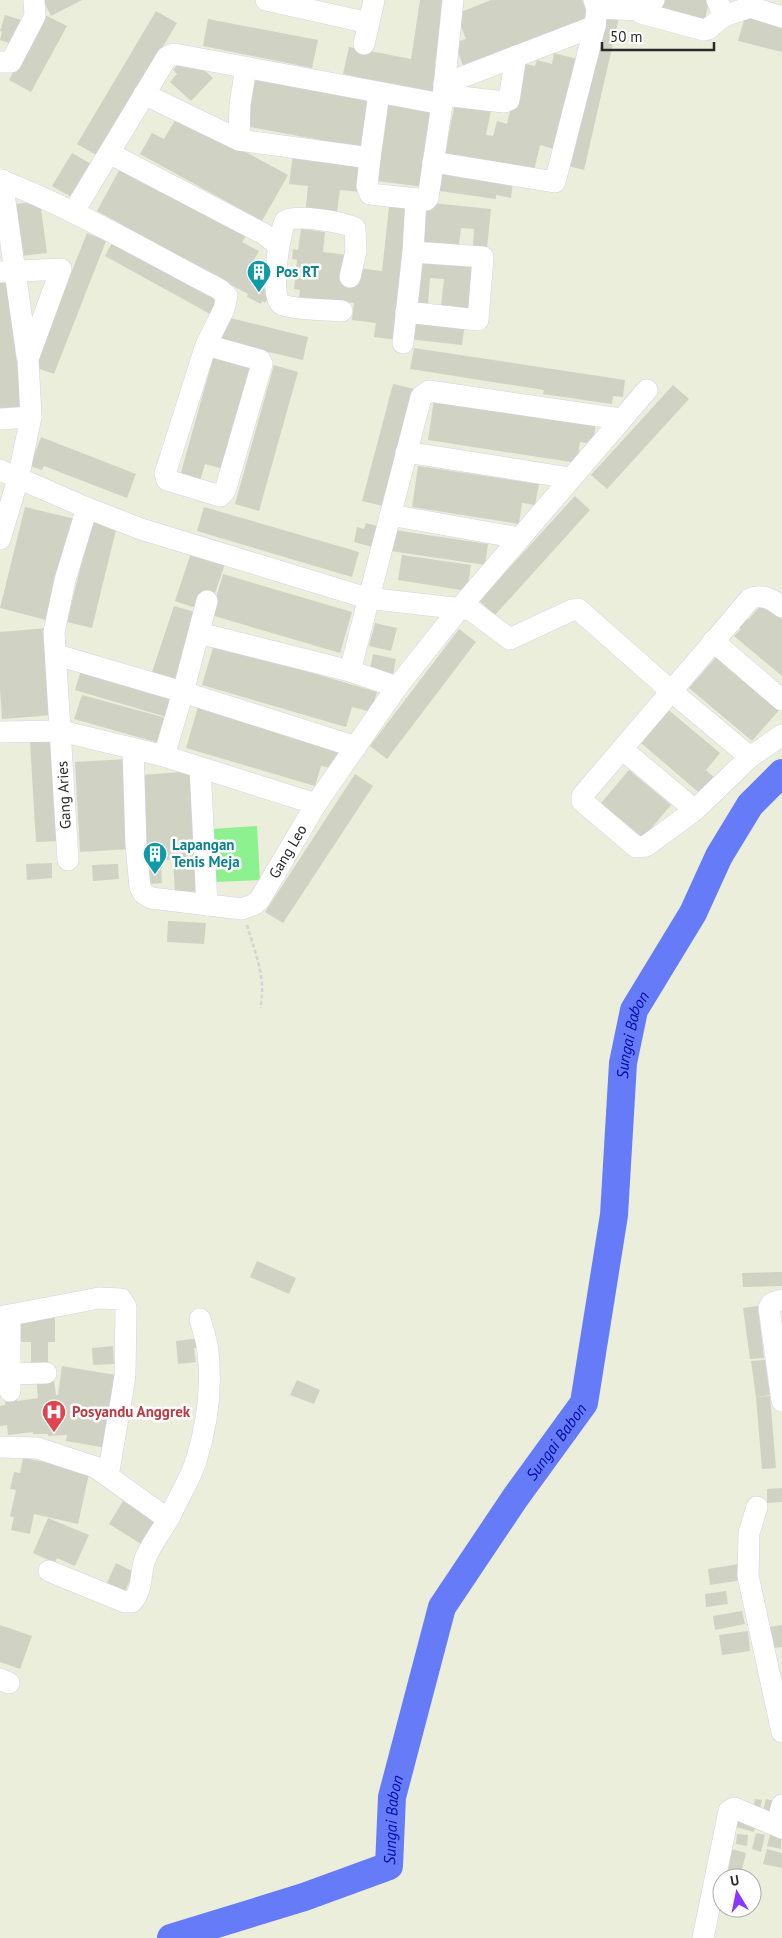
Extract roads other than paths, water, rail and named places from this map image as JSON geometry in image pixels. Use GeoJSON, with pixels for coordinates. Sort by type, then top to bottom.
{"type":"FeatureCollection","features":[{"type":"Feature","properties":{"kind":"street"},"geometry":{"type":"LineString","coordinates":[[0,62],[11,62],[35,16],[34,0]]}},
{"type":"Feature","properties":{"kind":"street"},"geometry":{"type":"LineString","coordinates":[[266,0],[369,23]]}},
{"type":"Feature","properties":{"kind":"street"},"geometry":{"type":"LineString","coordinates":[[364,44],[374,0]]}},
{"type":"Feature","properties":{"kind":"street"},"geometry":{"type":"LineString","coordinates":[[378,93],[367,186],[370,194],[426,200],[428,198],[443,94],[453,4],[473,0]]}},
{"type":"Feature","properties":{"kind":"street"},"geometry":{"type":"LineString","coordinates":[[647,5],[641,13],[704,30],[708,29],[721,8],[753,4],[782,17]]}},
{"type":"Feature","properties":{"kind":"street"},"geometry":{"type":"LineString","coordinates":[[443,94],[596,11],[647,5]]}},
{"type":"Feature","properties":{"kind":"street"},"geometry":{"type":"LineString","coordinates":[[433,162],[555,182],[596,11]]}},
{"type":"Feature","properties":{"kind":"street"},"geometry":{"type":"LineString","coordinates":[[74,211],[167,57],[174,54],[378,93],[443,94],[504,102],[509,100],[516,56]]}},
{"type":"Feature","properties":{"kind":"street"},"geometry":{"type":"LineString","coordinates":[[239,140],[240,104],[246,68]]}},
{"type":"Feature","properties":{"kind":"street"},"geometry":{"type":"LineString","coordinates":[[144,94],[239,140],[370,158]]}},
{"type":"Feature","properties":{"kind":"street"},"geometry":{"type":"LineString","coordinates":[[110,153],[264,234],[278,245]]}},
{"type":"Feature","properties":{"kind":"street"},"geometry":{"type":"LineString","coordinates":[[0,539],[9,474],[31,417],[28,359],[8,271],[1,180],[74,211],[219,289],[227,296],[224,309],[206,345],[165,474],[167,480],[220,496],[225,491],[262,366],[260,360],[206,345]]}},
{"type":"Feature","properties":{"kind":"street"},"geometry":{"type":"LineString","coordinates":[[403,344],[413,252],[416,199]]}},
{"type":"Feature","properties":{"kind":"street"},"geometry":{"type":"LineString","coordinates":[[342,311],[282,305],[278,301],[276,292],[278,245],[283,226],[289,219],[348,225],[355,228],[356,252],[350,277]]}},
{"type":"Feature","properties":{"kind":"street"},"geometry":{"type":"LineString","coordinates":[[406,312],[478,320],[484,257],[413,252]]}},
{"type":"Feature","properties":{"kind":"street"},"geometry":{"type":"LineString","coordinates":[[8,271],[62,269],[28,359]]}},
{"type":"Feature","properties":{"kind":"street","name":"Gang Leo"},"geometry":{"type":"LineString","coordinates":[[207,905],[251,904],[316,804],[397,687],[459,609],[620,419],[647,390]]}},
{"type":"Feature","properties":{"kind":"street"},"geometry":{"type":"LineString","coordinates":[[350,671],[420,397],[427,392],[620,419]]}},
{"type":"Feature","properties":{"kind":"street"},"geometry":{"type":"LineString","coordinates":[[0,419],[31,417]]}},
{"type":"Feature","properties":{"kind":"street"},"geometry":{"type":"LineString","coordinates":[[406,452],[570,478]]}},
{"type":"Feature","properties":{"kind":"street"},"geometry":{"type":"LineString","coordinates":[[9,474],[141,529],[368,598],[471,610],[506,637],[512,639],[567,612],[578,609],[750,757]]}},
{"type":"Feature","properties":{"kind":"street","name":"Gang Aries"},"geometry":{"type":"LineString","coordinates":[[68,860],[57,655],[54,632],[66,580],[87,508]]}},
{"type":"Feature","properties":{"kind":"street"},"geometry":{"type":"LineString","coordinates":[[390,514],[519,538]]}},
{"type":"Feature","properties":{"kind":"street"},"geometry":{"type":"LineString","coordinates":[[782,607],[772,599],[753,597],[713,641],[582,796],[582,802],[636,847],[646,846],[695,810],[750,757],[782,735]]}},
{"type":"Feature","properties":{"kind":"street"},"geometry":{"type":"LineString","coordinates":[[164,756],[207,601]]}},
{"type":"Feature","properties":{"kind":"street"},"geometry":{"type":"LineString","coordinates":[[199,633],[350,671],[397,687]]}},
{"type":"Feature","properties":{"kind":"street"},"geometry":{"type":"LineString","coordinates":[[713,641],[782,700]]}},
{"type":"Feature","properties":{"kind":"street"},"geometry":{"type":"LineString","coordinates":[[57,655],[183,692],[356,747]]}},
{"type":"Feature","properties":{"kind":"street"},"geometry":{"type":"LineString","coordinates":[[0,732],[61,731],[164,756],[316,804]]}},
{"type":"Feature","properties":{"kind":"street"},"geometry":{"type":"LineString","coordinates":[[133,749],[136,845],[140,887],[144,894],[151,898],[207,905],[200,768]]}},
{"type":"Feature","properties":{"kind":"street"},"geometry":{"type":"LineString","coordinates":[[622,749],[695,810]]}},
{"type":"Feature","properties":{"kind":"street"},"geometry":{"type":"LineString","coordinates":[[46,1373],[10,1383],[5,1316],[98,1298],[122,1299],[126,1306],[123,1388],[108,1476]]}},
{"type":"Feature","properties":{"kind":"street"},"geometry":{"type":"LineString","coordinates":[[782,1300],[772,1303],[769,1308],[779,1358],[782,1401]]}},
{"type":"Feature","properties":{"kind":"street"},"geometry":{"type":"LineString","coordinates":[[49,1571],[125,1602],[132,1602],[136,1597],[145,1559],[168,1519],[196,1463],[209,1392],[208,1351],[200,1319]]}},
{"type":"Feature","properties":{"kind":"street"},"geometry":{"type":"LineString","coordinates":[[0,1447],[37,1448],[95,1467],[168,1519]]}},
{"type":"Feature","properties":{"kind":"street"},"geometry":{"type":"LineString","coordinates":[[757,1507],[749,1533],[748,1576],[782,1732]]}},
{"type":"Feature","properties":{"kind":"street"},"geometry":{"type":"LineString","coordinates":[[704,1938],[729,1811],[734,1808],[780,1827],[782,1805]]}},
{"type":"Feature","properties":{"kind":"waterway","name":"Sungai Babon"},"geometry":{"type":"LineString","coordinates":[[171,1938],[304,1897],[389,1866],[392,1797],[442,1607],[515,1498],[584,1403],[614,1215],[623,1063],[634,1010],[693,913],[719,856],[750,805],[782,773]]}},
{"type":"Feature","properties":{"kind":"place","name":"Pos RT"},"geometry":{"type":"Point","coordinates":[259,293]}},
{"type":"Feature","properties":{"kind":"place","name":"Lapangan Tenis Meja"},"geometry":{"type":"Point","coordinates":[155,875]}},
{"type":"Feature","properties":{"kind":"place","name":"Posyandu Anggrek"},"geometry":{"type":"Point","coordinates":[54,1433]}}]}
